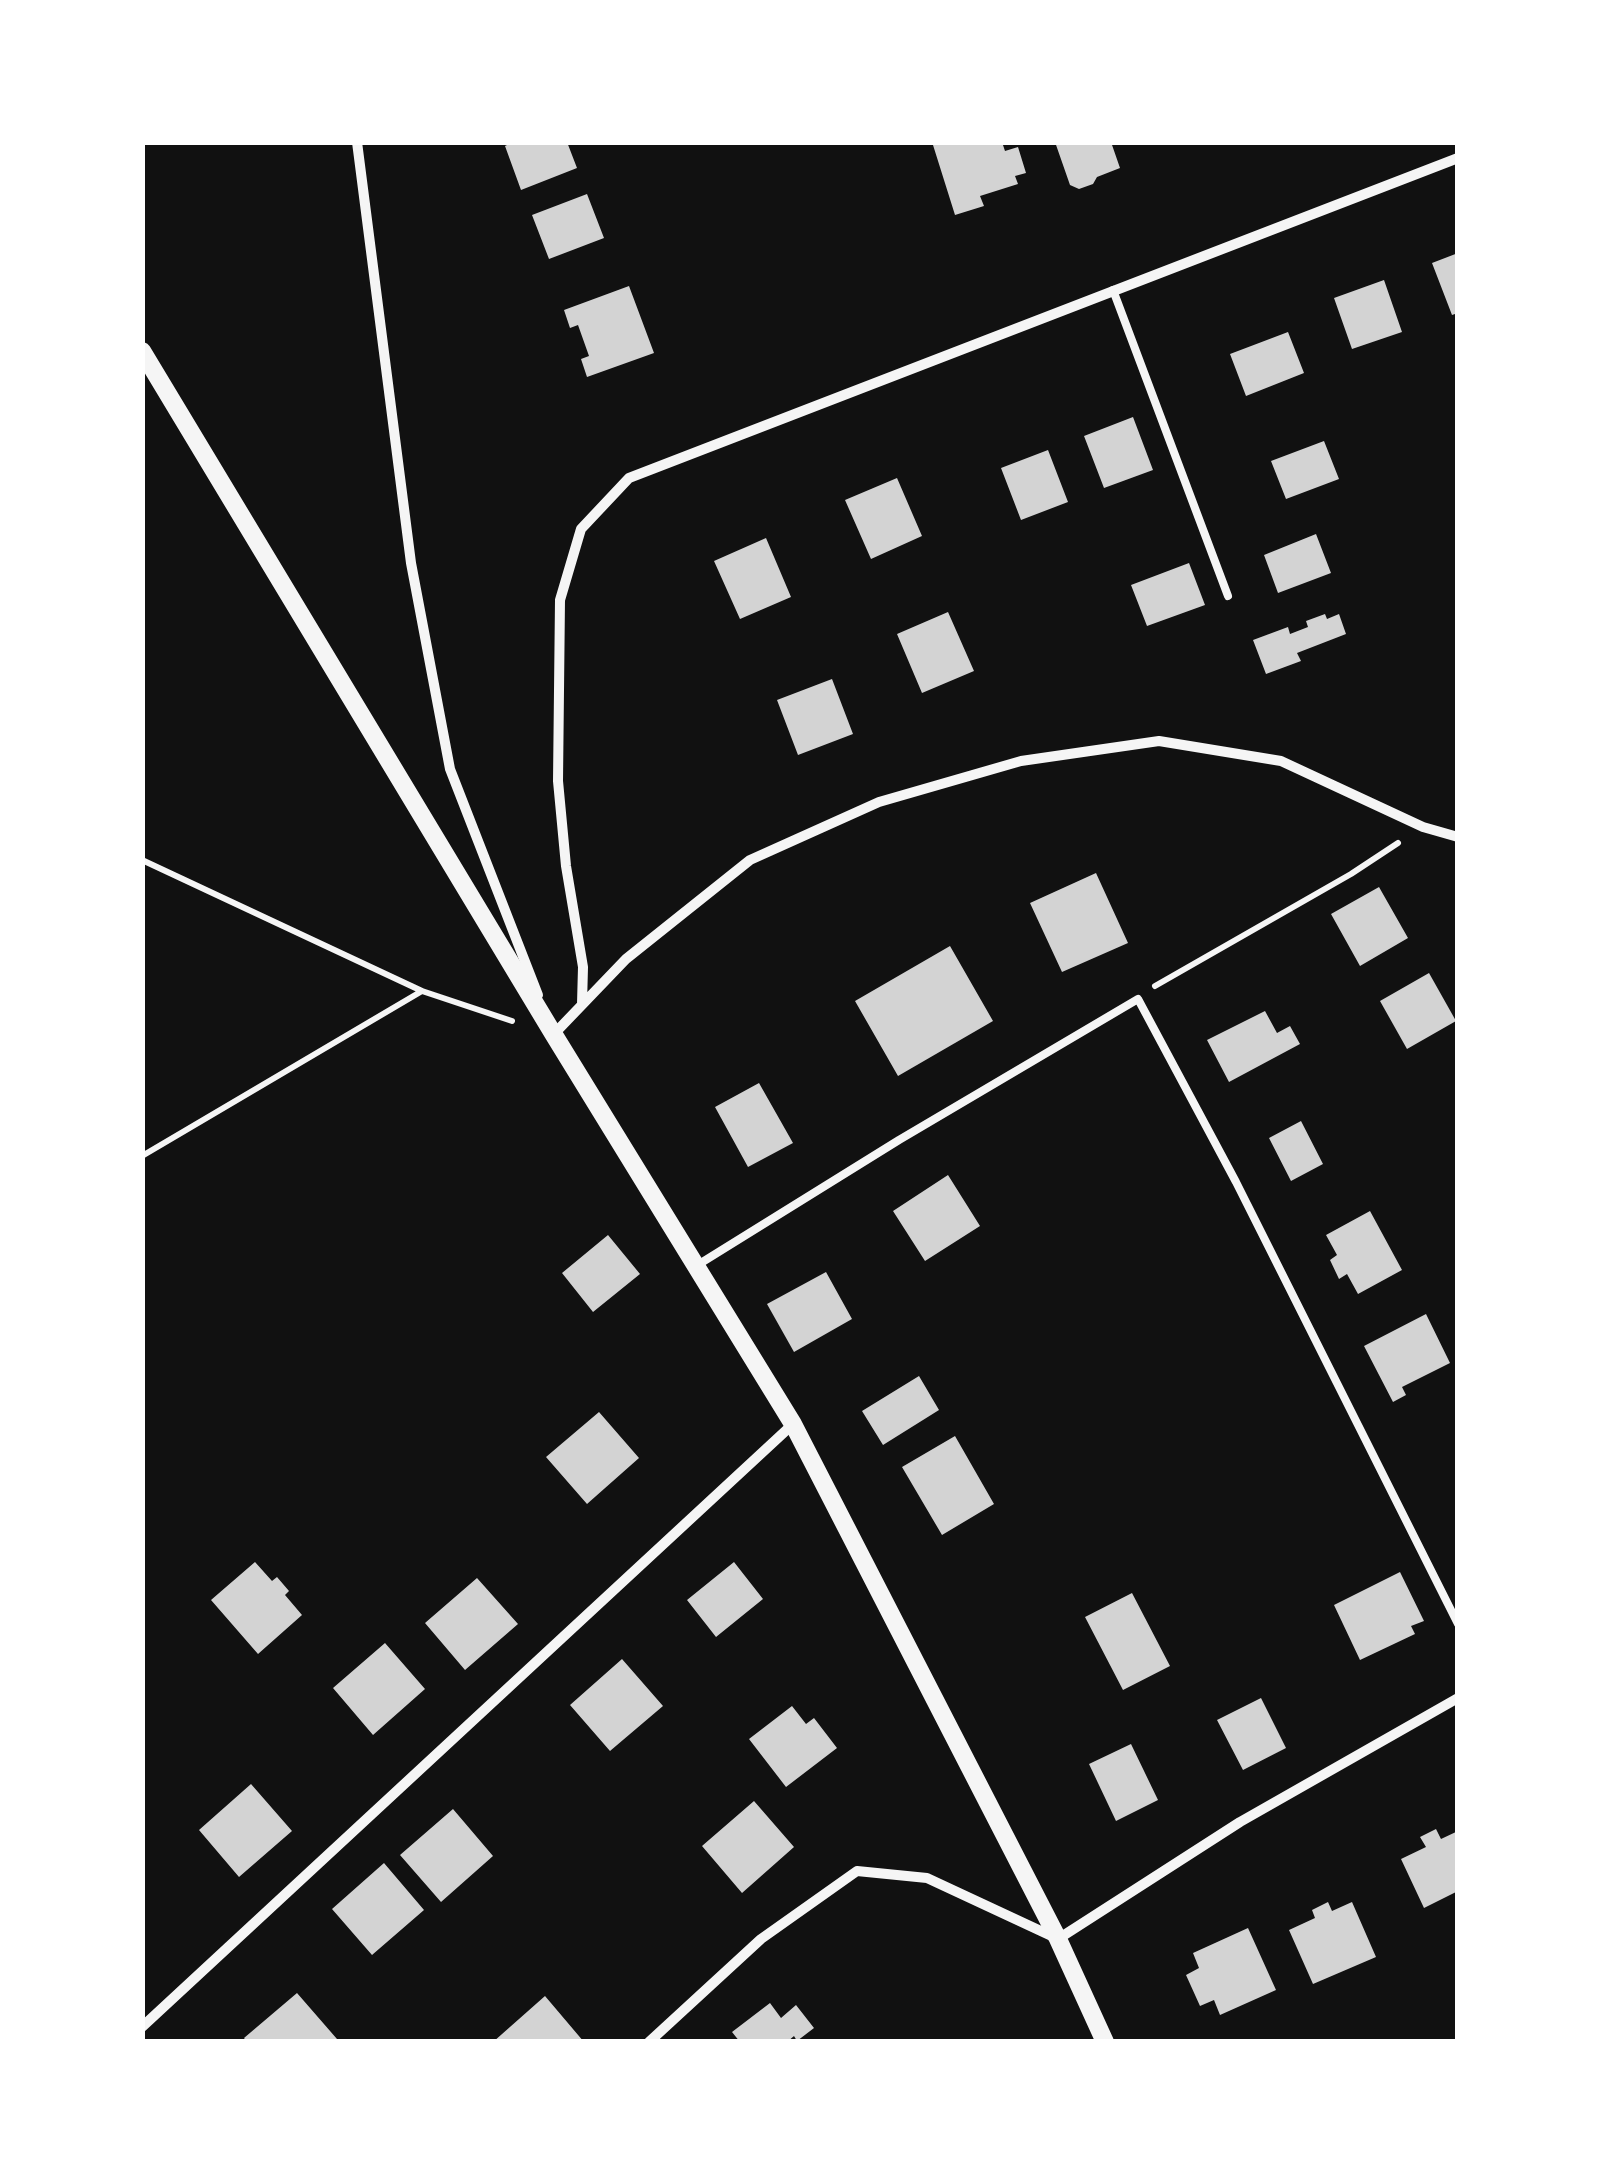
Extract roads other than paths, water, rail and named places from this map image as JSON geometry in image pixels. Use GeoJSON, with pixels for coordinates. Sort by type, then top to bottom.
{"type":"FeatureCollection","features":[{"type":"Feature","properties":{"kind":"street"},"geometry":{"type":"LineString","coordinates":[[357,142],[411,563],[450,769],[554,1035]]}},
{"type":"Feature","properties":{"kind":"street"},"geometry":{"type":"LineString","coordinates":[[582,1005],[582,968],[558,781],[560,600],[581,529],[628,478],[1458,158]]}},
{"type":"Feature","properties":{"kind":"street"},"geometry":{"type":"LineString","coordinates":[[142,351],[793,1424],[1058,1938],[1105,2042]]}},
{"type":"Feature","properties":{"kind":"street"},"geometry":{"type":"LineString","coordinates":[[554,1035],[626,959],[750,860],[879,802],[1021,761],[1159,741],[1281,761],[1423,827],[1458,837]]}},
{"type":"Feature","properties":{"kind":"street"},"geometry":{"type":"LineString","coordinates":[[142,2027],[793,1424]]}},
{"type":"Feature","properties":{"kind":"street"},"geometry":{"type":"LineString","coordinates":[[1058,1938],[1240,1822],[1458,1698]]}},
{"type":"Feature","properties":{"kind":"street"},"geometry":{"type":"LineString","coordinates":[[649,2042],[761,1939],[856,1871],[927,1878],[1058,1938]]}},
{"type":"Feature","properties":{"kind":"lane"},"geometry":{"type":"LineString","coordinates":[[1113,290],[1228,596]]}},
{"type":"Feature","properties":{"kind":"lane"},"geometry":{"type":"LineString","coordinates":[[696,1266],[1138,999],[1236,1182],[1458,1624]]}}]}
